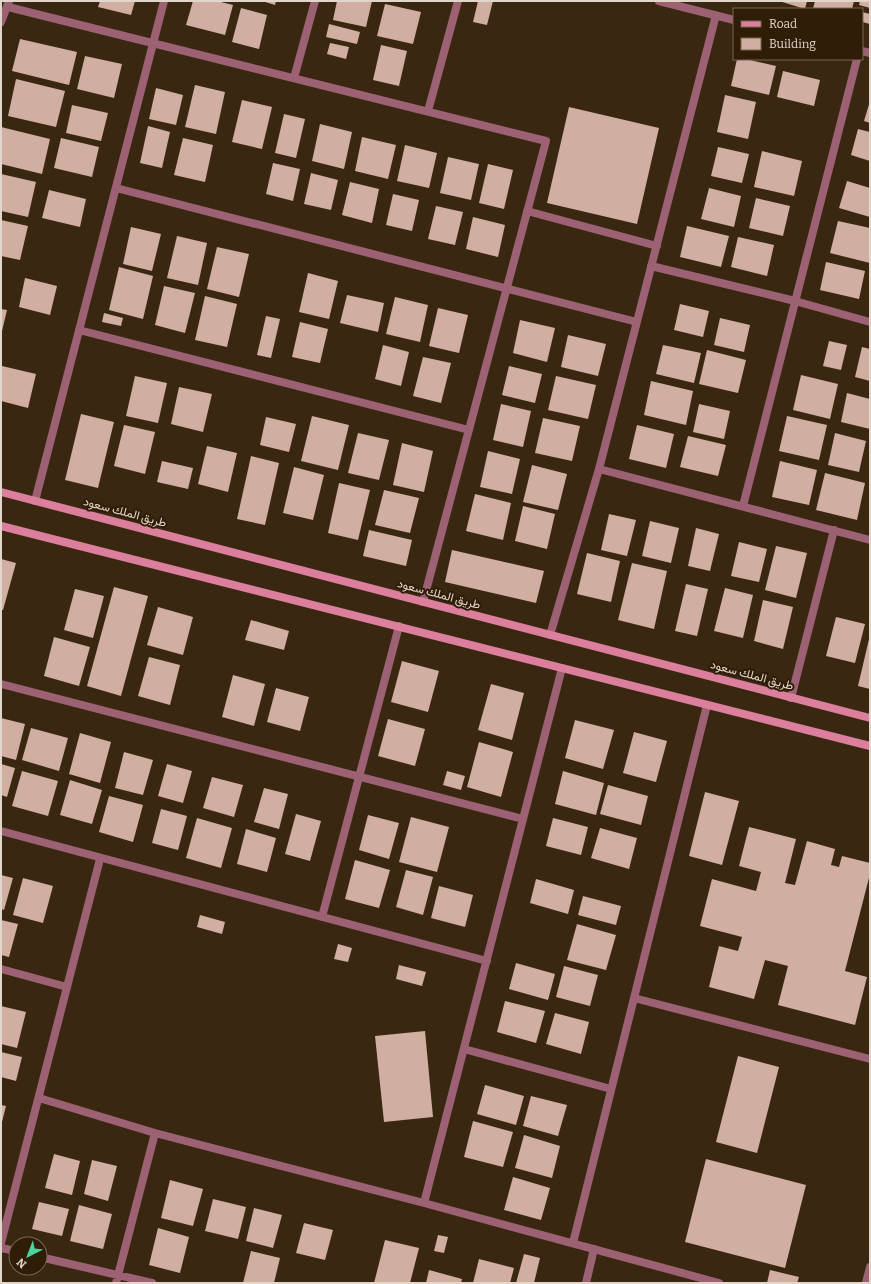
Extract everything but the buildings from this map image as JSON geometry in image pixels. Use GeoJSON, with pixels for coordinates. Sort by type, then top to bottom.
{"type":"FeatureCollection","features":[{"type":"Feature","properties":{"kind":"main road","name":"طريق الملك سعود"},"geometry":{"type":"LineString","coordinates":[[1,492],[870,718]]}},
{"type":"Feature","properties":{"kind":"main road"},"geometry":{"type":"LineString","coordinates":[[1,526],[870,746]]}},
{"type":"Feature","properties":{"kind":"street"},"geometry":{"type":"LineString","coordinates":[[35,501],[164,1]]}},
{"type":"Feature","properties":{"kind":"street"},"geometry":{"type":"LineString","coordinates":[[294,78],[315,1]]}},
{"type":"Feature","properties":{"kind":"street"},"geometry":{"type":"LineString","coordinates":[[428,111],[458,1]]}},
{"type":"Feature","properties":{"kind":"street"},"geometry":{"type":"LineString","coordinates":[[659,1],[733,20]]}},
{"type":"Feature","properties":{"kind":"street"},"geometry":{"type":"LineString","coordinates":[[1,22],[8,4],[153,43],[546,140],[423,602]]}},
{"type":"Feature","properties":{"kind":"street"},"geometry":{"type":"LineString","coordinates":[[550,635],[599,469],[716,15]]}},
{"type":"Feature","properties":{"kind":"street"},"geometry":{"type":"LineString","coordinates":[[743,506],[857,60]]}},
{"type":"Feature","properties":{"kind":"street"},"geometry":{"type":"LineString","coordinates":[[116,188],[637,322]]}},
{"type":"Feature","properties":{"kind":"street"},"geometry":{"type":"LineString","coordinates":[[527,211],[657,246]]}},
{"type":"Feature","properties":{"kind":"street"},"geometry":{"type":"LineString","coordinates":[[652,266],[795,301],[870,322]]}},
{"type":"Feature","properties":{"kind":"street"},"geometry":{"type":"LineString","coordinates":[[79,330],[469,430]]}},
{"type":"Feature","properties":{"kind":"street"},"geometry":{"type":"LineString","coordinates":[[599,469],[870,540]]}},
{"type":"Feature","properties":{"kind":"street"},"geometry":{"type":"LineString","coordinates":[[791,698],[834,530]]}},
{"type":"Feature","properties":{"kind":"street"},"geometry":{"type":"LineString","coordinates":[[322,917],[399,626]]}},
{"type":"Feature","properties":{"kind":"street"},"geometry":{"type":"LineString","coordinates":[[424,1203],[562,668]]}},
{"type":"Feature","properties":{"kind":"street"},"geometry":{"type":"LineString","coordinates":[[1,684],[524,819]]}},
{"type":"Feature","properties":{"kind":"street"},"geometry":{"type":"LineString","coordinates":[[572,1243],[708,704]]}},
{"type":"Feature","properties":{"kind":"street"},"geometry":{"type":"LineString","coordinates":[[1,831],[487,961]]}},
{"type":"Feature","properties":{"kind":"street"},"geometry":{"type":"LineString","coordinates":[[1,1243],[100,858]]}},
{"type":"Feature","properties":{"kind":"street"},"geometry":{"type":"LineString","coordinates":[[1,969],[67,986]]}},
{"type":"Feature","properties":{"kind":"street"},"geometry":{"type":"LineString","coordinates":[[634,998],[870,1059]]}},
{"type":"Feature","properties":{"kind":"street"},"geometry":{"type":"LineString","coordinates":[[464,1049],[611,1089]]}},
{"type":"Feature","properties":{"kind":"street"},"geometry":{"type":"LineString","coordinates":[[39,1098],[155,1133],[424,1203],[719,1283]]}},
{"type":"Feature","properties":{"kind":"street"},"geometry":{"type":"LineString","coordinates":[[116,1283],[155,1133]]}},
{"type":"Feature","properties":{"kind":"street"},"geometry":{"type":"LineString","coordinates":[[586,1283],[594,1249]]}},
{"type":"Feature","properties":{"kind":"street"},"geometry":{"type":"LineString","coordinates":[[48,1258],[152,1283]]}},
{"type":"Feature","properties":{"kind":"street"},"geometry":{"type":"LineString","coordinates":[[866,1283],[870,1267]]}}]}
